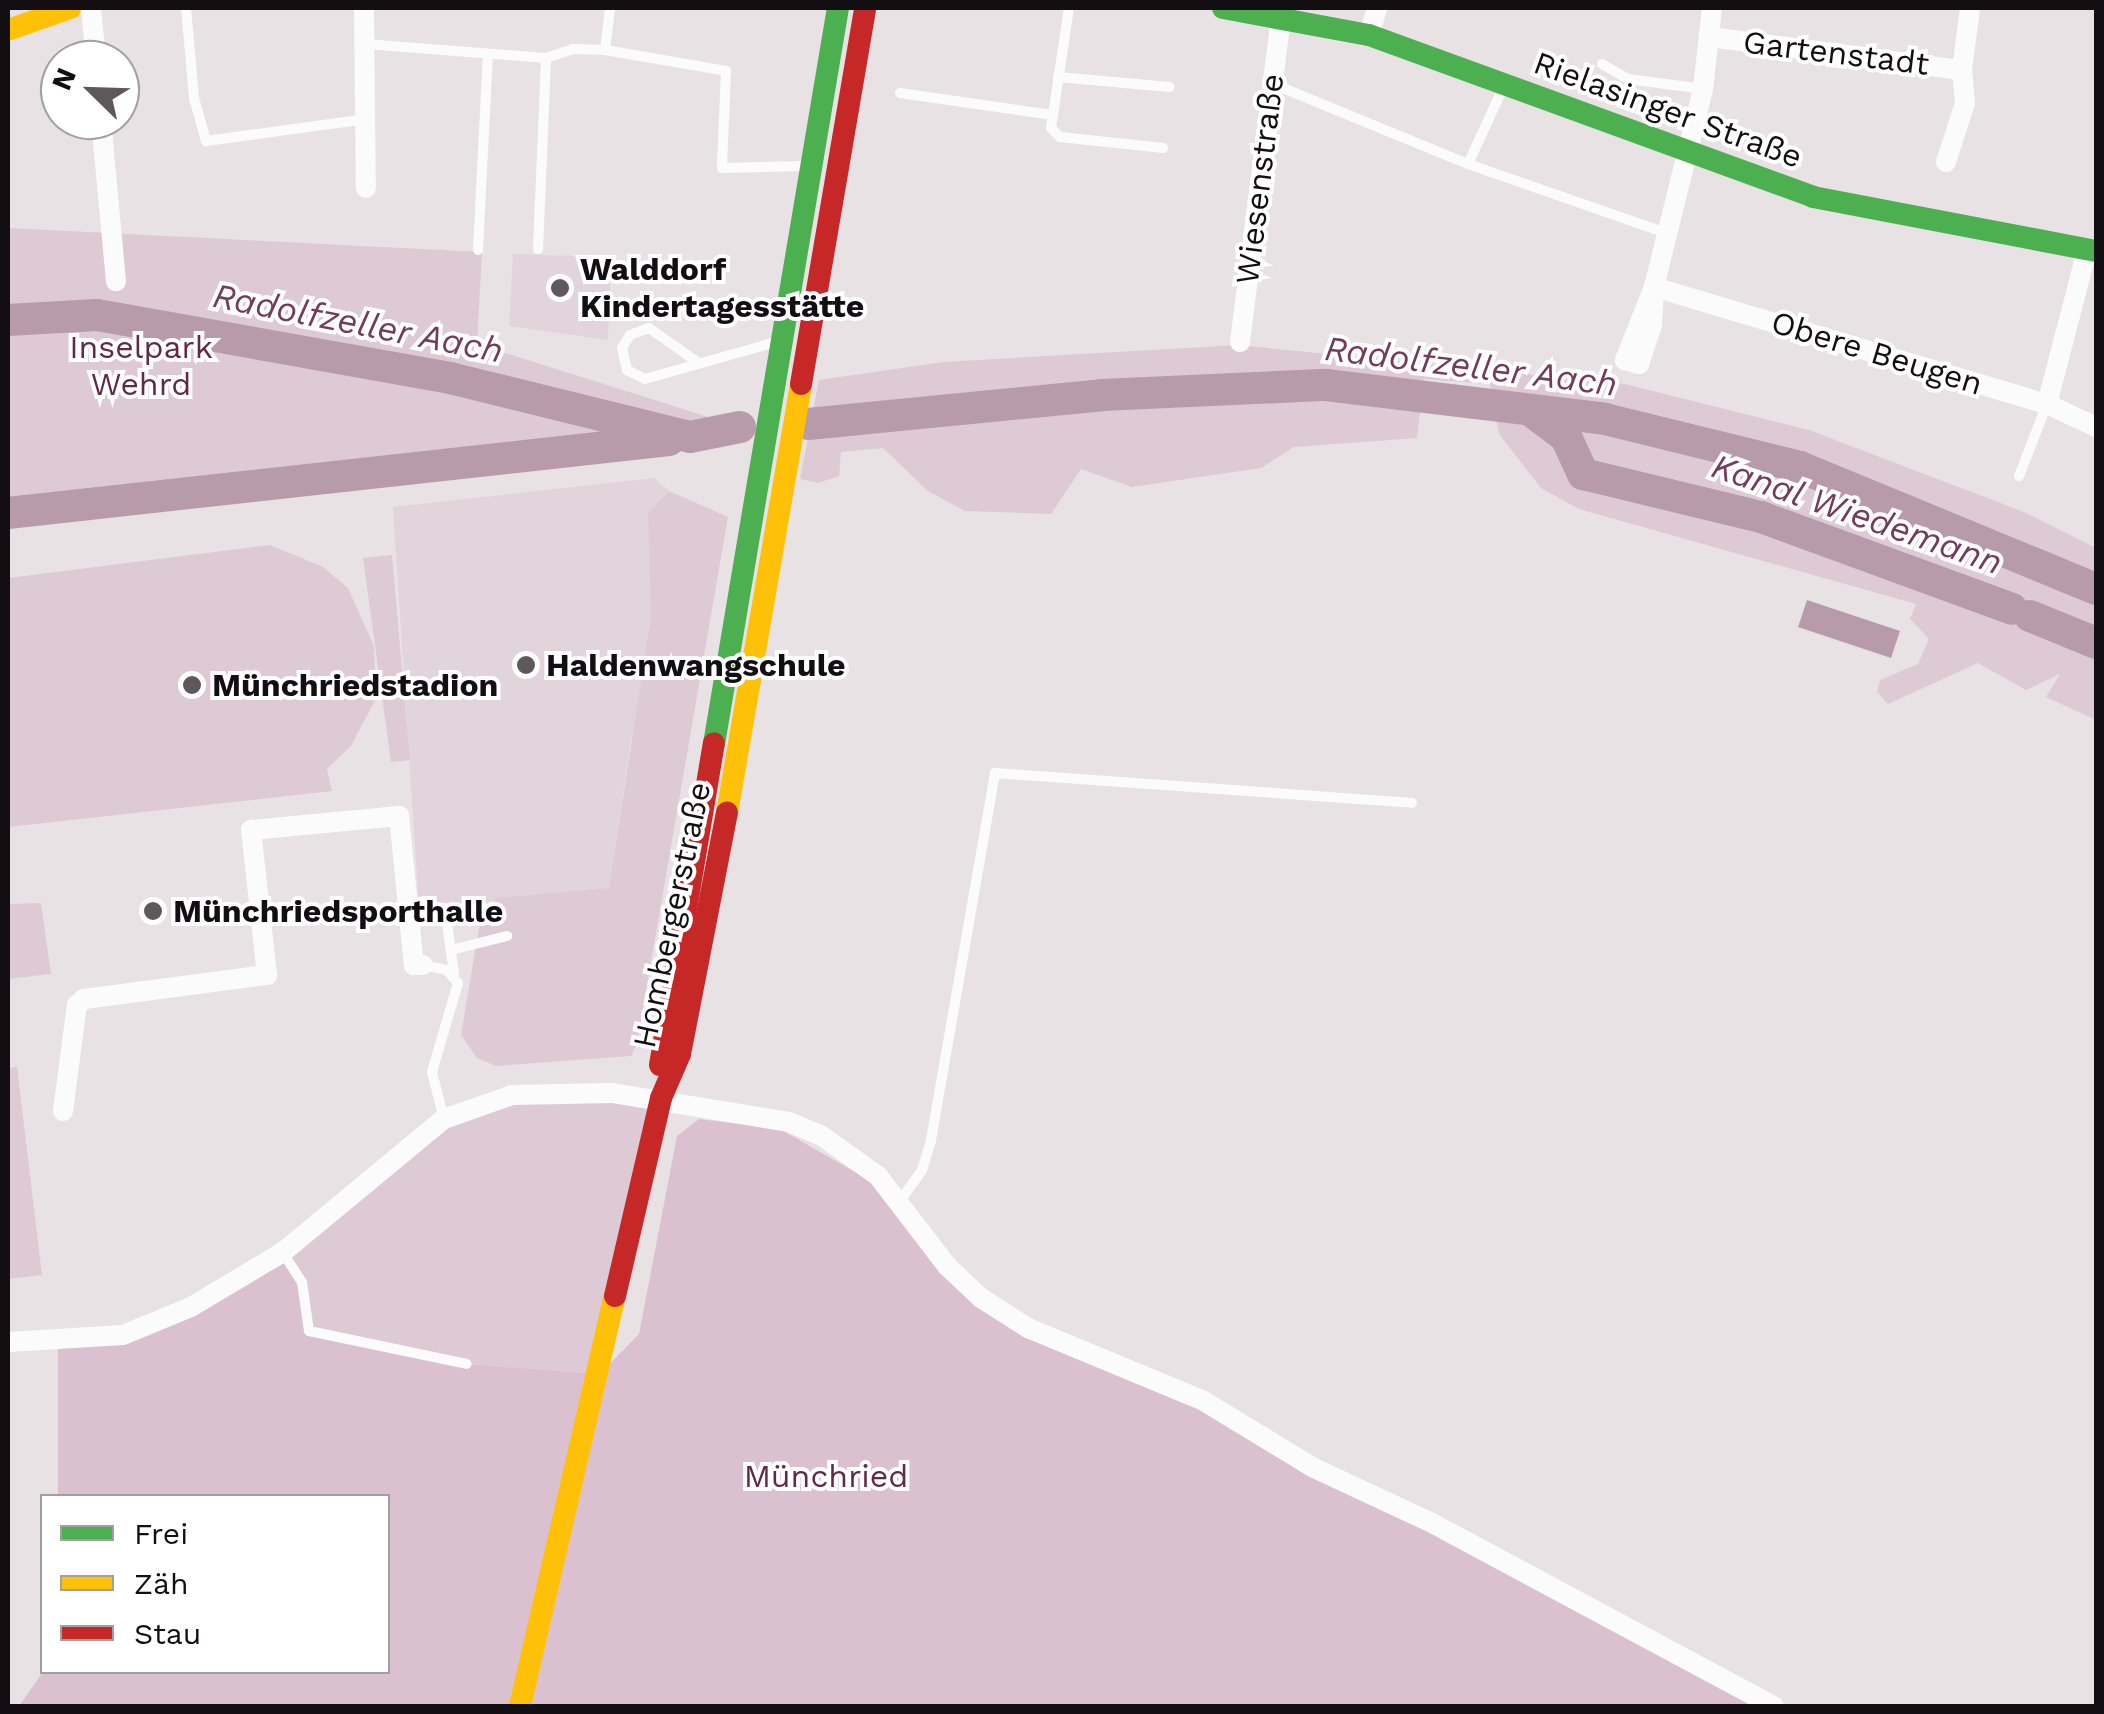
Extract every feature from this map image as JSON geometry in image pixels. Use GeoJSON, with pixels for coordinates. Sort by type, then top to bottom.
{"type":"FeatureCollection","features":[{"type":"Feature","properties":{"kind":"main road"},"geometry":{"type":"LineString","coordinates":[[8,30],[70,8]]}},
{"type":"Feature","properties":{"kind":"main road","name":"Hombergerstraße"},"geometry":{"type":"LineString","coordinates":[[661,1098],[660,1050],[838,8]]}},
{"type":"Feature","properties":{"kind":"main road","name":"Hombergerstraße"},"geometry":{"type":"LineString","coordinates":[[661,1098],[680,1054],[864,8]]}},
{"type":"Feature","properties":{"kind":"main road","name":"Rielasinger Straße"},"geometry":{"type":"LineString","coordinates":[[1223,8],[1369,34],[1689,156],[1830,201],[2092,251]]}},
{"type":"Feature","properties":{"kind":"main road"},"geometry":{"type":"LineString","coordinates":[[520,1706],[661,1098]]}},
{"type":"Feature","properties":{"kind":"street"},"geometry":{"type":"LineString","coordinates":[[91,8],[94,40]]}},
{"type":"Feature","properties":{"kind":"street"},"geometry":{"type":"LineString","coordinates":[[364,8],[366,188]]}},
{"type":"Feature","properties":{"kind":"street"},"geometry":{"type":"LineString","coordinates":[[1369,34],[1377,8]]}},
{"type":"Feature","properties":{"kind":"street"},"geometry":{"type":"LineString","coordinates":[[1668,234],[1703,89],[1712,8]]}},
{"type":"Feature","properties":{"kind":"street"},"geometry":{"type":"LineString","coordinates":[[1946,162],[1965,104],[1962,70],[1970,8]]}},
{"type":"Feature","properties":{"kind":"street","name":"Wiesenstraße"},"geometry":{"type":"LineString","coordinates":[[1240,342],[1281,16]]}},
{"type":"Feature","properties":{"kind":"street","name":"Gartenstadt"},"geometry":{"type":"LineString","coordinates":[[1710,37],[1962,70]]}},
{"type":"Feature","properties":{"kind":"street"},"geometry":{"type":"LineString","coordinates":[[103,140],[116,281]]}},
{"type":"Feature","properties":{"kind":"street","name":"Obere Beugen"},"geometry":{"type":"LineString","coordinates":[[1668,234],[1654,286],[2047,404],[2096,426]]}},
{"type":"Feature","properties":{"kind":"street"},"geometry":{"type":"LineString","coordinates":[[2047,404],[2092,251]]}},
{"type":"Feature","properties":{"kind":"street"},"geometry":{"type":"LineString","coordinates":[[63,1111],[77,1005],[84,998],[267,975],[251,830],[400,816],[414,965],[423,965]]}},
{"type":"Feature","properties":{"kind":"street"},"geometry":{"type":"LineString","coordinates":[[8,1342],[123,1335],[191,1308],[283,1252],[444,1119],[512,1096],[566,1091],[661,1098],[789,1122],[822,1136],[878,1176],[980,1298],[1028,1328],[1151,1376],[1774,1706]]}},
{"type":"Feature","properties":{"kind":"lane"},"geometry":{"type":"LineString","coordinates":[[186,8],[194,98],[206,141],[367,119]]}},
{"type":"Feature","properties":{"kind":"lane"},"geometry":{"type":"LineString","coordinates":[[605,50],[610,8]]}},
{"type":"Feature","properties":{"kind":"lane"},"geometry":{"type":"LineString","coordinates":[[1069,8],[1051,128],[1060,138],[1163,148]]}},
{"type":"Feature","properties":{"kind":"lane"},"geometry":{"type":"LineString","coordinates":[[364,44],[546,58],[572,49],[605,50],[726,71],[722,168],[810,166]]}},
{"type":"Feature","properties":{"kind":"lane"},"geometry":{"type":"LineString","coordinates":[[478,250],[488,56]]}},
{"type":"Feature","properties":{"kind":"lane"},"geometry":{"type":"LineString","coordinates":[[538,249],[546,58]]}},
{"type":"Feature","properties":{"kind":"lane"},"geometry":{"type":"LineString","coordinates":[[1602,64],[1628,79],[1703,89]]}},
{"type":"Feature","properties":{"kind":"lane"},"geometry":{"type":"LineString","coordinates":[[1058,78],[1170,88]]}},
{"type":"Feature","properties":{"kind":"lane"},"geometry":{"type":"LineString","coordinates":[[1272,83],[1468,164],[1668,234]]}},
{"type":"Feature","properties":{"kind":"lane"},"geometry":{"type":"LineString","coordinates":[[1468,164],[1505,85]]}},
{"type":"Feature","properties":{"kind":"lane"},"geometry":{"type":"LineString","coordinates":[[900,93],[1053,115]]}},
{"type":"Feature","properties":{"kind":"lane"},"geometry":{"type":"LineString","coordinates":[[696,360],[648,328],[630,335],[622,348],[627,370],[644,379],[696,360],[778,349]]}},
{"type":"Feature","properties":{"kind":"lane"},"geometry":{"type":"LineString","coordinates":[[2018,476],[2047,404]]}},
{"type":"Feature","properties":{"kind":"lane"},"geometry":{"type":"LineString","coordinates":[[899,1203],[922,1170],[931,1140],[994,774],[1412,803]]}},
{"type":"Feature","properties":{"kind":"lane"},"geometry":{"type":"LineString","coordinates":[[444,1119],[432,1072],[457,1004],[455,949],[447,914],[484,911]]}},
{"type":"Feature","properties":{"kind":"lane"},"geometry":{"type":"LineString","coordinates":[[455,949],[507,936]]}},
{"type":"Feature","properties":{"kind":"lane"},"geometry":{"type":"LineString","coordinates":[[423,965],[454,974]]}},
{"type":"Feature","properties":{"kind":"lane"},"geometry":{"type":"LineString","coordinates":[[283,1252],[302,1282],[309,1331],[467,1364]]}},
{"type":"Feature","properties":{"kind":"shaded area"},"geometry":{"type":"Polygon","coordinates":[[[513,254],[611,257],[608,340],[509,326],[513,254]]]}},
{"type":"Feature","properties":{"kind":"shaded area","name":"Haldenwangschule"},"geometry":{"type":"Polygon","coordinates":[[[654,478],[669,491],[670,591],[631,740],[609,888],[419,909],[393,507],[654,478]]]}},
{"type":"Feature","properties":{"kind":"shaded area"},"geometry":{"type":"Polygon","coordinates":[[[1807,600],[1900,631],[1891,658],[1798,627],[1807,600]]]}},
{"type":"Feature","properties":{"kind":"green space","name":"Inselpark Wehrd"},"geometry":{"type":"Polygon","coordinates":[[[8,228],[482,252],[477,344],[740,427],[8,513],[8,228]]]}},
{"type":"Feature","properties":{"kind":"green space"},"geometry":{"type":"Polygon","coordinates":[[[1239,345],[1625,384],[1809,430],[2024,512],[2096,548],[2096,720],[2046,697],[2060,674],[2026,690],[1978,663],[1888,704],[1877,692],[1880,680],[1918,664],[1929,639],[1910,619],[1916,604],[1579,509],[1541,488],[1499,434],[1490,384],[1424,379],[1417,438],[1294,447],[1261,468],[1132,487],[1081,469],[1051,514],[965,511],[928,491],[883,448],[841,452],[839,476],[818,483],[800,479],[819,380],[943,362],[1239,345]]]}},
{"type":"Feature","properties":{"kind":"green space"},"geometry":{"type":"Polygon","coordinates":[[[669,491],[728,517],[637,1043],[631,1056],[496,1066],[477,1058],[461,1035],[479,928],[496,898],[609,888],[651,617],[648,514],[669,491]]]}},
{"type":"Feature","properties":{"kind":"green space","name":"Münchriedstadion"},"geometry":{"type":"Polygon","coordinates":[[[270,545],[323,567],[348,588],[374,646],[376,698],[351,746],[327,769],[332,791],[8,827],[8,578],[270,545]]]}},
{"type":"Feature","properties":{"kind":"green space"},"geometry":{"type":"Polygon","coordinates":[[[392,555],[410,760],[391,762],[363,558],[392,555]]]}},
{"type":"Feature","properties":{"kind":"green space"},"geometry":{"type":"Polygon","coordinates":[[[41,903],[51,974],[8,979],[8,904],[41,903]]]}},
{"type":"Feature","properties":{"kind":"green space"},"geometry":{"type":"Polygon","coordinates":[[[17,1067],[42,1275],[8,1279],[8,1068],[17,1067]]]}},
{"type":"Feature","properties":{"kind":"green space"},"geometry":{"type":"Polygon","coordinates":[[[512,1095],[661,1098],[600,1374],[467,1364],[309,1331],[283,1252],[444,1119],[512,1095]]]}},
{"type":"Feature","properties":{"kind":"green space","name":"Münchried"},"geometry":{"type":"Polygon","coordinates":[[[699,1119],[780,1129],[869,1180],[979,1301],[1134,1372],[1767,1706],[19,1706],[42,1674],[390,1674],[390,1494],[58,1494],[58,1343],[123,1335],[283,1252],[302,1282],[309,1331],[467,1364],[600,1374],[639,1334],[677,1136],[699,1119]]]}},
{"type":"Feature","properties":{"kind":"waterway","name":"Radolfzeller Aach"},"geometry":{"type":"LineString","coordinates":[[8,320],[97,315],[450,378],[690,437],[740,427]]}},
{"type":"Feature","properties":{"kind":"waterway","name":"Radolfzeller Aach"},"geometry":{"type":"LineString","coordinates":[[808,424],[1102,395],[1326,385],[1605,419],[1800,467],[2096,589]]}},
{"type":"Feature","properties":{"kind":"waterway","name":"Kanal Wiedemann"},"geometry":{"type":"LineString","coordinates":[[1534,413],[1566,437],[1583,474],[1761,517],[2012,609]]}},
{"type":"Feature","properties":{"kind":"waterway","name":"Radolfzeller Aach"},"geometry":{"type":"LineString","coordinates":[[8,513],[669,440]]}},
{"type":"Feature","properties":{"kind":"waterway","name":"Kanal Wiedemann"},"geometry":{"type":"LineString","coordinates":[[2030,616],[2096,643]]}},
{"type":"Feature","properties":{"kind":"traffic: fast"},"geometry":{"type":"LineString","coordinates":[[714,744],[838,8]]}},
{"type":"Feature","properties":{"kind":"traffic: fast"},"geometry":{"type":"LineString","coordinates":[[1223,8],[1369,35],[1813,197],[2096,251]]}},
{"type":"Feature","properties":{"kind":"traffic: slow"},"geometry":{"type":"LineString","coordinates":[[8,30],[70,8]]}},
{"type":"Feature","properties":{"kind":"traffic: slow"},"geometry":{"type":"LineString","coordinates":[[727,813],[801,384]]}},
{"type":"Feature","properties":{"kind":"traffic: slow"},"geometry":{"type":"LineString","coordinates":[[520,1706],[615,1296]]}},
{"type":"Feature","properties":{"kind":"traffic: jam"},"geometry":{"type":"LineString","coordinates":[[801,384],[865,8]]}},
{"type":"Feature","properties":{"kind":"traffic: jam"},"geometry":{"type":"LineString","coordinates":[[660,1065],[714,744]]}},
{"type":"Feature","properties":{"kind":"traffic: jam"},"geometry":{"type":"LineString","coordinates":[[615,1296],[661,1098],[680,1054],[727,813]]}},
{"type":"Feature","properties":{"kind":"place","name":"Walddorf Kindertagesstätte"},"geometry":{"type":"Point","coordinates":[560,288]}},
{"type":"Feature","properties":{"kind":"place","name":"Haldenwangschule"},"geometry":{"type":"Point","coordinates":[526,665]}},
{"type":"Feature","properties":{"kind":"place","name":"Münchriedstadion"},"geometry":{"type":"Point","coordinates":[192,685]}},
{"type":"Feature","properties":{"kind":"place","name":"Münchriedsporthalle"},"geometry":{"type":"Point","coordinates":[153,911]}}]}
